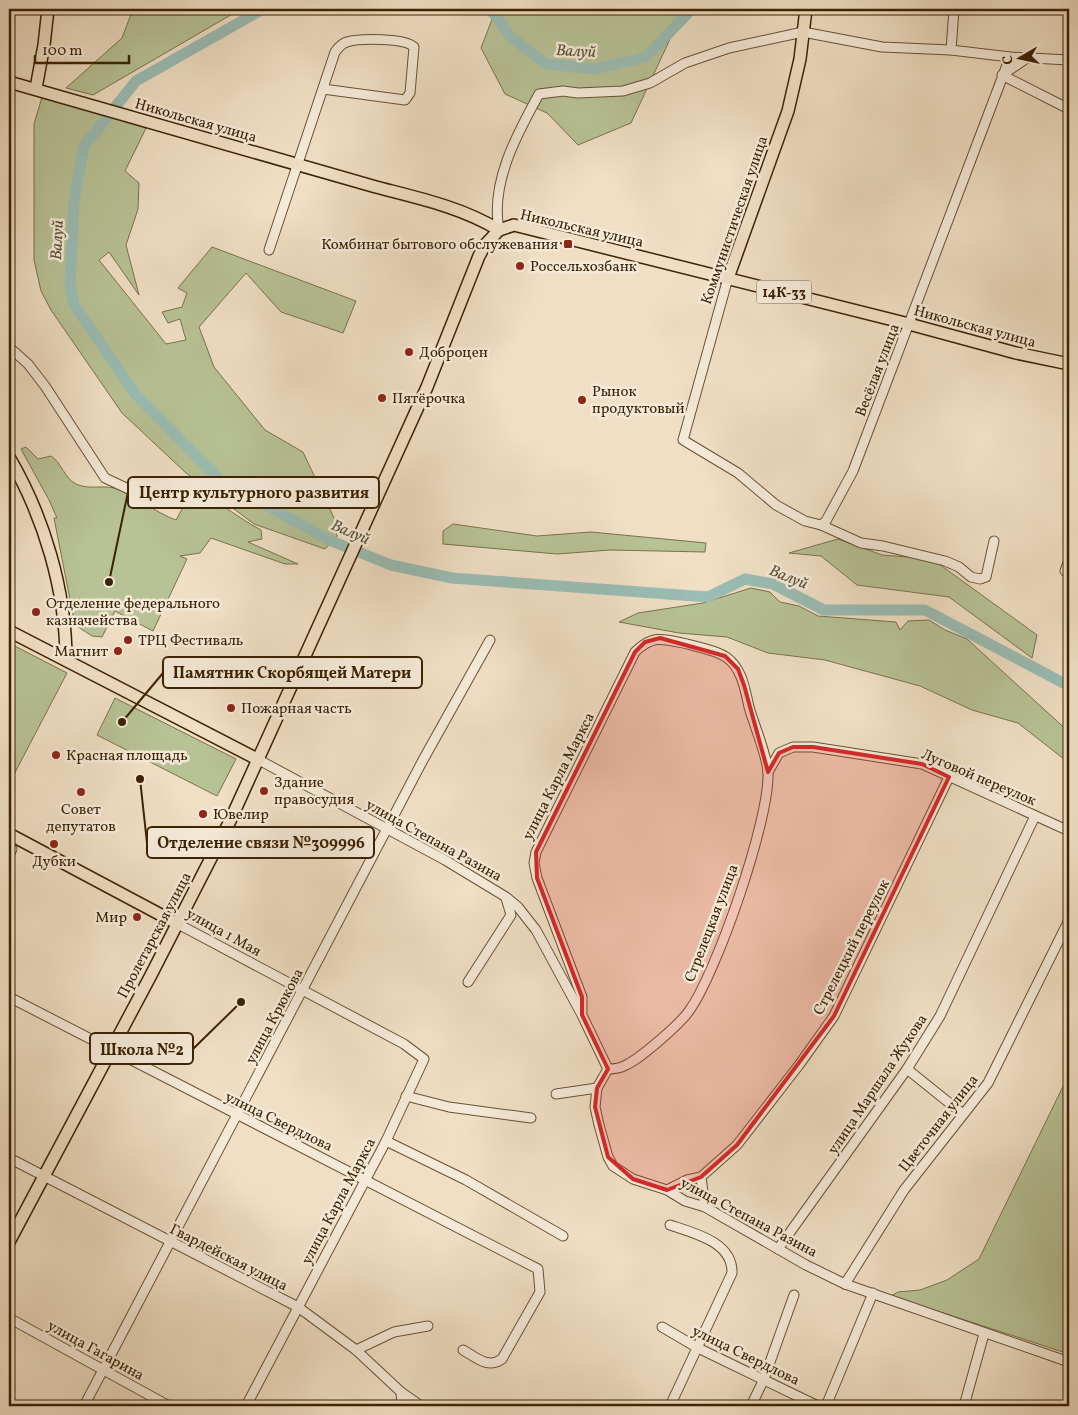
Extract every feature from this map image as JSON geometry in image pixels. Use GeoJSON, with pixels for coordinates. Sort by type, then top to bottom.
{"type":"FeatureCollection","features":[{"type":"Feature","properties":{"kind":"main road"},"geometry":{"type":"LineString","coordinates":[[36,88],[48,9]]}},
{"type":"Feature","properties":{"kind":"main road","name":"Коммунистическая улица"},"geometry":{"type":"LineString","coordinates":[[728,278],[788,111],[800,59],[806,9]]}},
{"type":"Feature","properties":{"kind":"main road","name":"Никольская улица"},"geometry":{"type":"LineString","coordinates":[[9,82],[36,88],[59,97],[297,165],[436,202],[479,217],[499,230],[514,225],[909,324],[1016,354],[1069,364]]}},
{"type":"Feature","properties":{"kind":"main road","name":"Пролетарская улица"},"geometry":{"type":"LineString","coordinates":[[9,1242],[178,924],[259,760],[426,387],[479,256],[485,245],[499,230]]}},
{"type":"Feature","properties":{"kind":"main road"},"geometry":{"type":"LineString","coordinates":[[9,457],[34,506],[46,539],[63,620],[66,660]]}},
{"type":"Feature","properties":{"kind":"main road","name":"улица Степана Разина"},"geometry":{"type":"LineString","coordinates":[[9,631],[259,760]]}},
{"type":"Feature","properties":{"kind":"main road","name":"улица 1 Мая"},"geometry":{"type":"LineString","coordinates":[[9,834],[178,924]]}},
{"type":"Feature","properties":{"kind":"street"},"geometry":{"type":"LineString","coordinates":[[951,50],[954,9]]}},
{"type":"Feature","properties":{"kind":"street"},"geometry":{"type":"LineString","coordinates":[[499,230],[496,212],[505,166],[539,94],[564,91],[578,93],[618,92],[650,83],[685,63],[729,48],[803,32],[882,47],[951,50],[1010,57],[1069,60]]}},
{"type":"Feature","properties":{"kind":"street"},"geometry":{"type":"LineString","coordinates":[[269,250],[335,52],[345,42],[401,41],[409,42],[414,46],[410,93],[405,100],[323,89]]}},
{"type":"Feature","properties":{"kind":"street","name":"Весёлая улица"},"geometry":{"type":"LineString","coordinates":[[822,525],[853,471],[1010,57]]}},
{"type":"Feature","properties":{"kind":"street"},"geometry":{"type":"LineString","coordinates":[[1027,58],[1002,75],[1069,109]]}},
{"type":"Feature","properties":{"kind":"street","name":"Коммунистическая улица"},"geometry":{"type":"LineString","coordinates":[[728,278],[683,440],[738,473],[776,505],[805,522],[822,525]]}},
{"type":"Feature","properties":{"kind":"street"},"geometry":{"type":"LineString","coordinates":[[9,347],[28,364],[45,386],[104,478],[148,498]]}},
{"type":"Feature","properties":{"kind":"street"},"geometry":{"type":"LineString","coordinates":[[822,525],[861,543],[883,546],[945,561],[959,567],[971,577],[980,579],[986,577],[994,541]]}},
{"type":"Feature","properties":{"kind":"street"},"geometry":{"type":"LineString","coordinates":[[1065,571],[1069,560]]}},
{"type":"Feature","properties":{"kind":"street","name":"улица Карла Маркса"},"geometry":{"type":"LineString","coordinates":[[582,1014],[582,997],[537,878],[534,863],[536,852],[635,652],[645,642],[660,638],[696,646],[725,656],[738,669],[744,685],[768,772]]}},
{"type":"Feature","properties":{"kind":"street","name":"улица Крюкова"},"geometry":{"type":"LineString","coordinates":[[84,1406],[387,830],[490,640]]}},
{"type":"Feature","properties":{"kind":"street","name":"Луговой переулок"},"geometry":{"type":"LineString","coordinates":[[768,772],[779,753],[793,747],[813,747],[922,764],[949,778],[1069,831]]}},
{"type":"Feature","properties":{"kind":"street","name":"улица Степана Разина"},"geometry":{"type":"LineString","coordinates":[[259,760],[445,860],[506,898],[536,930],[582,1014],[608,1069],[597,1088],[595,1107],[598,1125],[608,1157],[613,1166],[633,1179],[667,1190],[686,1201],[705,1207],[778,1249],[845,1284],[984,1334],[1069,1362]]}},
{"type":"Feature","properties":{"kind":"street","name":"Стрелецкая улица"},"geometry":{"type":"LineString","coordinates":[[608,1069],[627,1065],[657,1042],[689,1012],[707,980],[740,892],[762,814],[768,772]]}},
{"type":"Feature","properties":{"kind":"street","name":"Стрелецкий переулок"},"geometry":{"type":"LineString","coordinates":[[667,1190],[687,1180],[701,1177],[737,1144],[799,1065],[834,1016],[949,778]]}},
{"type":"Feature","properties":{"kind":"street","name":"улица Маршала Жукова"},"geometry":{"type":"LineString","coordinates":[[778,1249],[907,1069],[940,1016],[1035,816]]}},
{"type":"Feature","properties":{"kind":"street"},"geometry":{"type":"LineString","coordinates":[[468,982],[511,915],[506,898]]}},
{"type":"Feature","properties":{"kind":"street","name":"Цветочная улица"},"geometry":{"type":"LineString","coordinates":[[845,1284],[904,1190],[988,1083],[1069,920]]}},
{"type":"Feature","properties":{"kind":"street","name":"улица 1 Мая"},"geometry":{"type":"LineString","coordinates":[[178,924],[404,1044],[424,1059]]}},
{"type":"Feature","properties":{"kind":"street","name":"улица Свердлова"},"geometry":{"type":"LineString","coordinates":[[9,997],[111,1051],[538,1268],[540,1292],[502,1358],[495,1364],[488,1364],[463,1350]]}},
{"type":"Feature","properties":{"kind":"street","name":"улица Карла Маркса"},"geometry":{"type":"LineString","coordinates":[[246,1406],[386,1141],[424,1059]]}},
{"type":"Feature","properties":{"kind":"street"},"geometry":{"type":"LineString","coordinates":[[907,1069],[963,1114]]}},
{"type":"Feature","properties":{"kind":"street"},"geometry":{"type":"LineString","coordinates":[[556,1094],[597,1088]]}},
{"type":"Feature","properties":{"kind":"street"},"geometry":{"type":"LineString","coordinates":[[406,1096],[449,1107],[531,1118]]}},
{"type":"Feature","properties":{"kind":"street"},"geometry":{"type":"LineString","coordinates":[[386,1141],[466,1180],[563,1236]]}},
{"type":"Feature","properties":{"kind":"street","name":"Гвардейская улица"},"geometry":{"type":"LineString","coordinates":[[9,1158],[298,1307],[356,1350],[400,1392],[421,1406]]}},
{"type":"Feature","properties":{"kind":"street"},"geometry":{"type":"LineString","coordinates":[[701,1177],[705,1207]]}},
{"type":"Feature","properties":{"kind":"street"},"geometry":{"type":"LineString","coordinates":[[670,1225],[702,1236],[726,1252],[732,1266],[732,1273],[670,1406]]}},
{"type":"Feature","properties":{"kind":"street"},"geometry":{"type":"LineString","coordinates":[[826,1406],[873,1293]]}},
{"type":"Feature","properties":{"kind":"street"},"geometry":{"type":"LineString","coordinates":[[751,1406],[764,1379],[794,1295]]}},
{"type":"Feature","properties":{"kind":"street","name":"улица Гагарина"},"geometry":{"type":"LineString","coordinates":[[9,1318],[169,1406]]}},
{"type":"Feature","properties":{"kind":"street"},"geometry":{"type":"LineString","coordinates":[[356,1350],[394,1332],[428,1326]]}},
{"type":"Feature","properties":{"kind":"street","name":"улица Свердлова"},"geometry":{"type":"LineString","coordinates":[[662,1327],[698,1348],[818,1406]]}},
{"type":"Feature","properties":{"kind":"street"},"geometry":{"type":"LineString","coordinates":[[964,1406],[984,1334]]}},
{"type":"Feature","properties":{"kind":"street"},"geometry":{"type":"LineString","coordinates":[[400,1392],[402,1406]]}},
{"type":"Feature","properties":{"kind":"highlighted area"},"geometry":{"type":"Polygon","coordinates":[[[660,638],[725,656],[738,669],[768,772],[779,753],[793,747],[813,747],[922,764],[949,777],[834,1016],[737,1145],[701,1177],[667,1190],[633,1179],[608,1157],[595,1107],[597,1088],[608,1069],[582,1015],[582,997],[537,878],[536,852],[635,652],[645,642],[660,638]]]}},
{"type":"Feature","properties":{"kind":"green space"},"geometry":{"type":"Polygon","coordinates":[[[133,9],[241,9],[93,95],[66,88],[122,38],[133,9]]]}},
{"type":"Feature","properties":{"kind":"green space"},"geometry":{"type":"Polygon","coordinates":[[[496,9],[684,9],[631,123],[578,145],[547,113],[505,94],[481,48],[496,9]]]}},
{"type":"Feature","properties":{"kind":"green space"},"geometry":{"type":"Polygon","coordinates":[[[42,97],[147,126],[125,171],[139,183],[138,209],[126,245],[139,295],[109,252],[99,260],[166,344],[186,340],[180,319],[168,323],[162,312],[182,307],[187,293],[178,288],[212,247],[356,301],[343,333],[281,312],[246,273],[199,327],[214,367],[265,430],[303,452],[335,520],[337,537],[325,549],[254,524],[186,473],[122,413],[51,310],[41,291],[34,260],[34,124],[42,97]]]}},
{"type":"Feature","properties":{"kind":"green space"},"geometry":{"type":"Polygon","coordinates":[[[26,447],[38,459],[51,456],[76,484],[86,487],[114,488],[176,520],[186,502],[188,487],[198,491],[261,530],[262,539],[248,542],[298,564],[285,564],[211,538],[200,553],[180,556],[187,559],[153,631],[115,611],[102,637],[92,636],[75,625],[54,518],[57,518],[21,449],[26,447]]]}},
{"type":"Feature","properties":{"kind":"green space"},"geometry":{"type":"Polygon","coordinates":[[[453,524],[537,536],[591,532],[706,543],[705,552],[610,550],[557,554],[443,544],[443,531],[453,524]]]}},
{"type":"Feature","properties":{"kind":"green space"},"geometry":{"type":"Polygon","coordinates":[[[838,539],[882,555],[932,559],[1037,635],[1032,658],[949,597],[857,585],[821,556],[789,553],[838,539]]]}},
{"type":"Feature","properties":{"kind":"green space"},"geometry":{"type":"Polygon","coordinates":[[[751,588],[770,592],[780,602],[799,606],[818,616],[896,622],[900,630],[908,621],[929,620],[945,630],[967,639],[1069,732],[1069,763],[1018,723],[972,710],[920,686],[825,660],[768,653],[727,637],[679,633],[619,622],[638,613],[703,603],[751,588]]]}},
{"type":"Feature","properties":{"kind":"green space"},"geometry":{"type":"Polygon","coordinates":[[[9,643],[67,673],[9,784],[9,643]]]}},
{"type":"Feature","properties":{"kind":"green space"},"geometry":{"type":"Polygon","coordinates":[[[115,698],[236,759],[217,796],[97,735],[115,698]]]}},
{"type":"Feature","properties":{"kind":"green space"},"geometry":{"type":"Polygon","coordinates":[[[1069,1074],[1069,1354],[891,1296],[898,1292],[920,1290],[947,1280],[979,1259],[1069,1074]]]}},
{"type":"Feature","properties":{"kind":"waterway","name":"Валуй"},"geometry":{"type":"LineString","coordinates":[[263,9],[136,81],[84,146],[74,201],[70,285],[74,305],[136,395],[220,480],[329,540],[391,565],[452,578],[708,597],[745,579],[773,584],[824,610],[925,610],[1069,686]]}},
{"type":"Feature","properties":{"kind":"waterway","name":"Валуй"},"geometry":{"type":"LineString","coordinates":[[490,9],[512,38],[546,64],[595,69],[646,57],[692,9]]}},
{"type":"Feature","properties":{"kind":"place","name":"Комбинат бытового обслужевания"},"geometry":{"type":"Point","coordinates":[568,244]}},
{"type":"Feature","properties":{"kind":"place","name":"Россельхозбанк"},"geometry":{"type":"Point","coordinates":[520,266]}},
{"type":"Feature","properties":{"kind":"place","name":"Доброцен"},"geometry":{"type":"Point","coordinates":[409,352]}},
{"type":"Feature","properties":{"kind":"place","name":"Пятёрочка"},"geometry":{"type":"Point","coordinates":[382,398]}},
{"type":"Feature","properties":{"kind":"place","name":"Рынок продуктовый"},"geometry":{"type":"Point","coordinates":[582,400]}},
{"type":"Feature","properties":{"kind":"place","name":"Центр культурного развития"},"geometry":{"type":"Point","coordinates":[109,582]}},
{"type":"Feature","properties":{"kind":"place","name":"Отделение федерального казначейства"},"geometry":{"type":"Point","coordinates":[36,612]}},
{"type":"Feature","properties":{"kind":"place","name":"ТРЦ Фестиваль"},"geometry":{"type":"Point","coordinates":[128,640]}},
{"type":"Feature","properties":{"kind":"place","name":"Магнит"},"geometry":{"type":"Point","coordinates":[118,651]}},
{"type":"Feature","properties":{"kind":"place","name":"Пожарная часть"},"geometry":{"type":"Point","coordinates":[231,708]}},
{"type":"Feature","properties":{"kind":"place","name":"Памятник Скорбящей Матери"},"geometry":{"type":"Point","coordinates":[122,722]}},
{"type":"Feature","properties":{"kind":"place","name":"Красная площадь"},"geometry":{"type":"Point","coordinates":[56,755]}},
{"type":"Feature","properties":{"kind":"place","name":"Отделение связи №309996"},"geometry":{"type":"Point","coordinates":[140,779]}},
{"type":"Feature","properties":{"kind":"place","name":"Здание правосудия"},"geometry":{"type":"Point","coordinates":[264,791]}},
{"type":"Feature","properties":{"kind":"place","name":"Совет депутатов"},"geometry":{"type":"Point","coordinates":[81,792]}},
{"type":"Feature","properties":{"kind":"place","name":"Ювелир"},"geometry":{"type":"Point","coordinates":[203,814]}},
{"type":"Feature","properties":{"kind":"place","name":"Дубки"},"geometry":{"type":"Point","coordinates":[54,844]}},
{"type":"Feature","properties":{"kind":"place","name":"Мир"},"geometry":{"type":"Point","coordinates":[137,917]}},
{"type":"Feature","properties":{"kind":"place","name":"Школа №2"},"geometry":{"type":"Point","coordinates":[241,1002]}}]}
